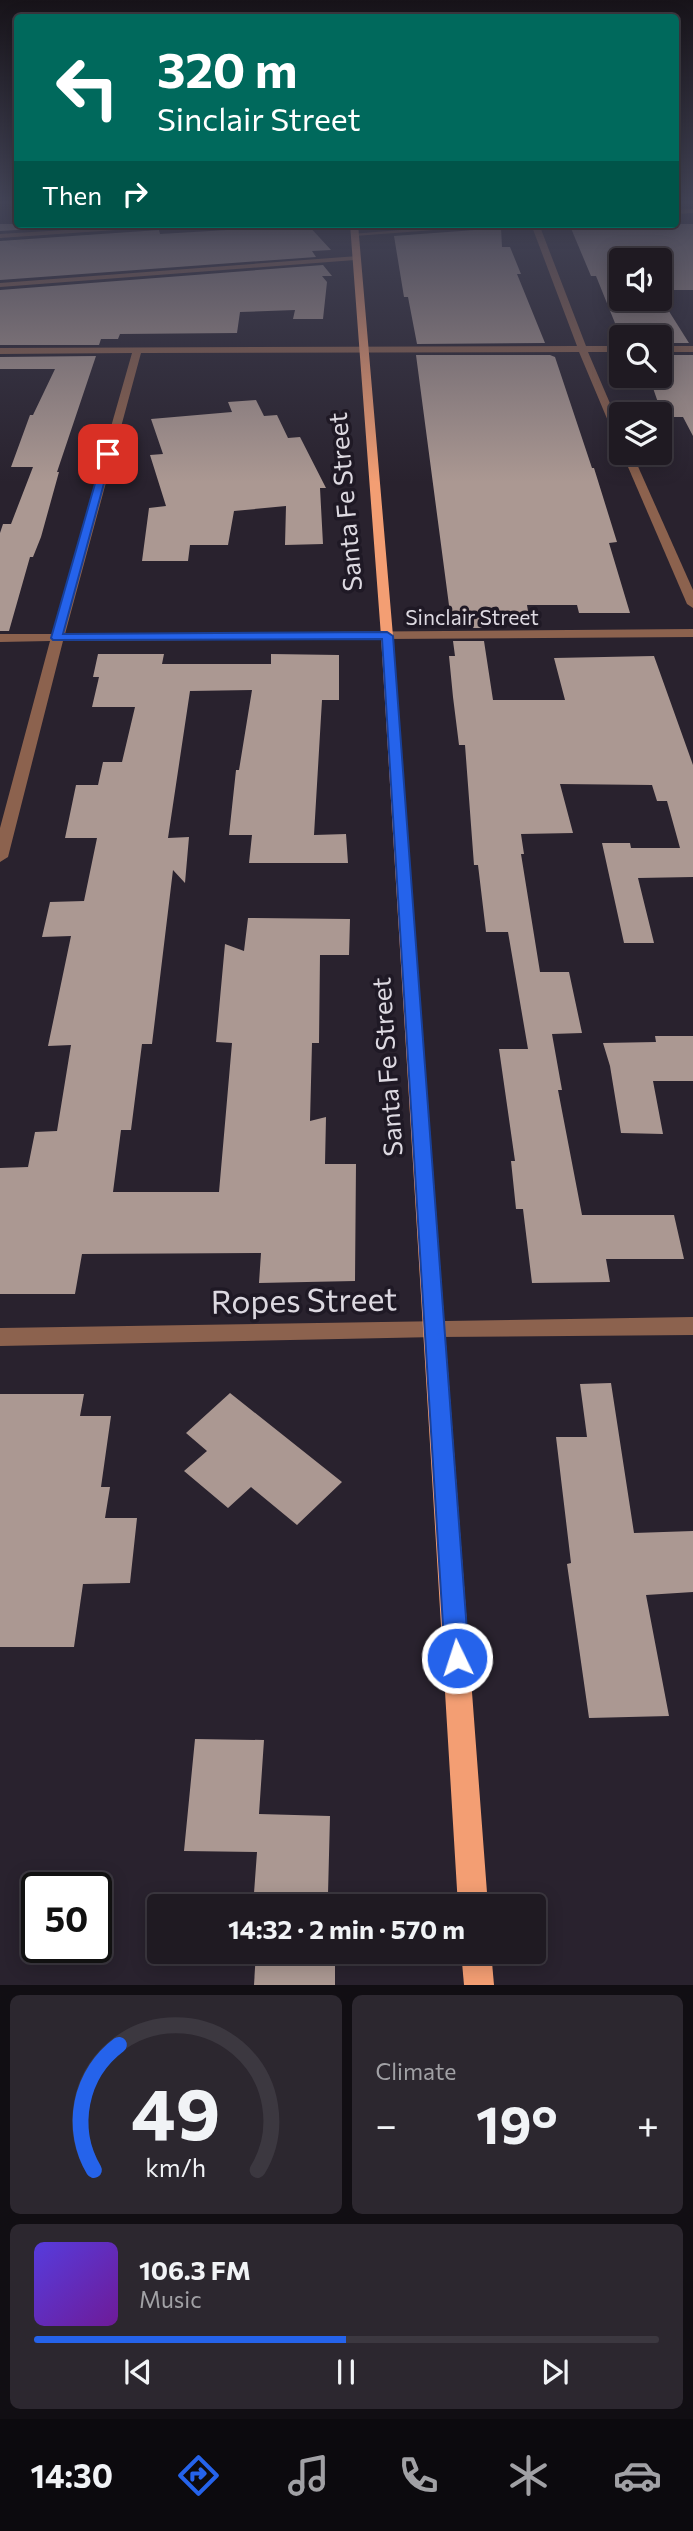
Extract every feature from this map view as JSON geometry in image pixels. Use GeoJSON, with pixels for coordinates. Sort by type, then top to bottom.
{"type":"FeatureCollection","features":[{"type":"Feature","properties":{"kind":"main road","name":"Santa Fe Street"},"geometry":{"type":"LineString","coordinates":[[358,297],[387,636],[436,1328],[472,1894]]}},
{"type":"Feature","properties":{"kind":"main road"},"geometry":{"type":"LineString","coordinates":[[477,1964],[479,1985]]}},
{"type":"Feature","properties":{"kind":"street"},"geometry":{"type":"LineString","coordinates":[[562,297],[609,412]]}},
{"type":"Feature","properties":{"kind":"street"},"geometry":{"type":"LineString","coordinates":[[672,349],[693,348]]}},
{"type":"Feature","properties":{"kind":"street"},"geometry":{"type":"LineString","coordinates":[[0,352],[609,349]]}},
{"type":"Feature","properties":{"kind":"street"},"geometry":{"type":"LineString","coordinates":[[0,857],[57,638],[137,351]]}},
{"type":"Feature","properties":{"kind":"street"},"geometry":{"type":"LineString","coordinates":[[632,465],[693,604]]}},
{"type":"Feature","properties":{"kind":"street","name":"Sinclair Street"},"geometry":{"type":"LineString","coordinates":[[0,638],[693,633]]}},
{"type":"Feature","properties":{"kind":"street","name":"Ropes Street"},"geometry":{"type":"LineString","coordinates":[[0,1337],[693,1326]]}},
{"type":"Feature","properties":{"kind":"building"},"geometry":{"type":"Polygon","coordinates":[[[0,297],[325,297],[323,319],[293,319],[295,310],[240,312],[237,333],[120,334],[118,339],[101,339],[99,345],[0,345],[0,297]]]}},
{"type":"Feature","properties":{"kind":"building"},"geometry":{"type":"Polygon","coordinates":[[[404,297],[526,297],[545,343],[417,344],[408,297],[404,297]]]}},
{"type":"Feature","properties":{"kind":"building"},"geometry":{"type":"Polygon","coordinates":[[[610,311],[669,311],[689,343],[672,343],[672,325],[616,325],[610,311]]]}},
{"type":"Feature","properties":{"kind":"building"},"geometry":{"type":"Polygon","coordinates":[[[416,355],[555,357],[617,542],[609,543],[630,613],[579,613],[577,605],[527,605],[529,617],[480,617],[482,628],[452,628],[416,355]]]}},
{"type":"Feature","properties":{"kind":"building"},"geometry":{"type":"Polygon","coordinates":[[[672,355],[693,355],[693,436],[683,417],[672,417],[672,402],[658,402],[653,388],[672,388],[672,355]]]}},
{"type":"Feature","properties":{"kind":"building"},"geometry":{"type":"Polygon","coordinates":[[[96,356],[57,472],[41,537],[33,557],[30,557],[9,631],[0,631],[0,533],[3,524],[11,524],[33,467],[11,467],[30,415],[33,415],[55,369],[0,369],[0,357],[96,356]]]}},
{"type":"Feature","properties":{"kind":"building"},"geometry":{"type":"Polygon","coordinates":[[[256,400],[264,416],[277,415],[288,438],[300,437],[326,488],[320,488],[323,544],[285,545],[286,506],[234,511],[228,545],[190,545],[188,561],[142,561],[149,508],[166,506],[150,455],[163,454],[151,419],[232,412],[228,402],[256,400]]]}},
{"type":"Feature","properties":{"kind":"building"},"geometry":{"type":"Polygon","coordinates":[[[453,641],[484,641],[493,700],[565,700],[554,658],[654,656],[693,765],[693,877],[638,878],[654,943],[624,943],[602,843],[630,843],[631,848],[680,848],[667,801],[657,801],[652,785],[560,784],[573,833],[521,834],[524,854],[521,854],[540,972],[569,972],[582,1033],[552,1034],[562,1090],[558,1090],[582,1215],[674,1215],[684,1259],[606,1259],[610,1282],[532,1283],[523,1209],[516,1209],[511,1161],[515,1161],[499,1049],[528,1049],[508,932],[486,932],[478,865],[474,865],[465,745],[459,745],[453,697],[449,656],[455,656],[453,641]]]}},
{"type":"Feature","properties":{"kind":"building"},"geometry":{"type":"Polygon","coordinates":[[[98,654],[164,654],[162,664],[271,664],[271,654],[339,655],[339,700],[322,700],[314,835],[346,834],[348,863],[249,863],[252,835],[229,835],[236,770],[239,770],[252,690],[190,691],[168,838],[189,837],[185,883],[173,870],[152,1044],[142,1044],[131,1130],[121,1130],[113,1192],[219,1192],[232,1043],[216,1042],[225,944],[244,951],[248,918],[350,919],[349,955],[320,955],[319,1043],[312,1043],[310,1121],[326,1117],[325,1164],[356,1164],[355,1281],[259,1283],[261,1253],[82,1254],[75,1294],[0,1294],[0,1168],[28,1167],[35,1132],[57,1131],[71,1045],[48,1046],[71,936],[42,937],[50,902],[84,901],[97,838],[65,838],[76,785],[98,785],[103,762],[122,762],[135,707],[92,707],[99,677],[93,677],[98,654]]]}},
{"type":"Feature","properties":{"kind":"building"},"geometry":{"type":"Polygon","coordinates":[[[655,1036],[693,1036],[693,1081],[653,1081],[663,1134],[621,1133],[610,1066],[603,1043],[656,1042],[655,1036]]]}},
{"type":"Feature","properties":{"kind":"building"},"geometry":{"type":"Polygon","coordinates":[[[611,1383],[634,1533],[693,1531],[693,1592],[646,1595],[669,1716],[589,1718],[567,1564],[571,1563],[556,1437],[587,1437],[580,1384],[611,1383]]]}},
{"type":"Feature","properties":{"kind":"building"},"geometry":{"type":"Polygon","coordinates":[[[230,1393],[342,1482],[297,1525],[251,1487],[228,1508],[184,1471],[207,1451],[186,1433],[230,1393]]]}},
{"type":"Feature","properties":{"kind":"building"},"geometry":{"type":"Polygon","coordinates":[[[0,1394],[84,1394],[80,1416],[111,1416],[101,1487],[110,1487],[105,1518],[137,1518],[130,1583],[83,1584],[74,1647],[0,1647],[0,1394]]]}},
{"type":"Feature","properties":{"kind":"building"},"geometry":{"type":"Polygon","coordinates":[[[195,1739],[264,1740],[259,1814],[330,1816],[328,1894],[254,1893],[257,1852],[184,1851],[195,1739]]]}},
{"type":"Feature","properties":{"kind":"building"},"geometry":{"type":"Polygon","coordinates":[[[255,1964],[335,1964],[335,1985],[254,1985],[255,1964]]]}},
{"type":"Feature","properties":{"kind":"route"},"geometry":{"type":"LineString","coordinates":[[108,454],[57,638],[387,636],[457,1658]]}}]}
